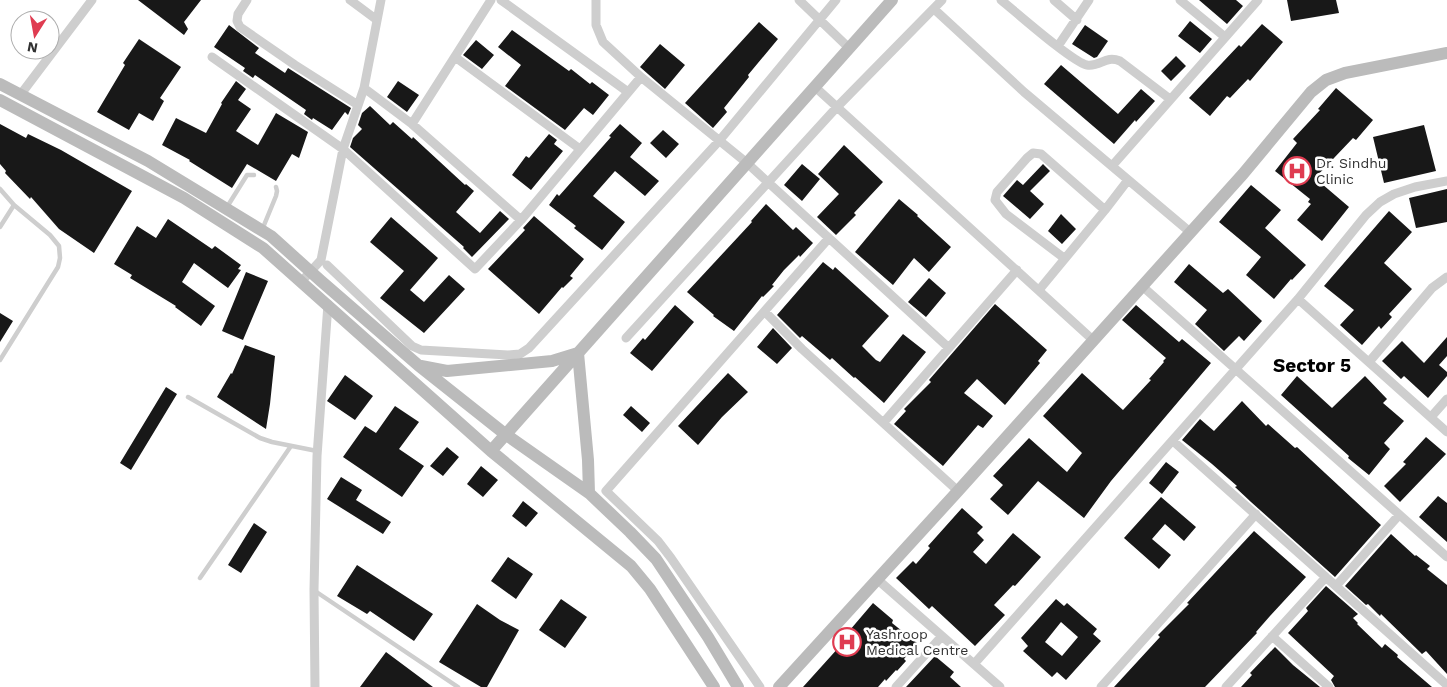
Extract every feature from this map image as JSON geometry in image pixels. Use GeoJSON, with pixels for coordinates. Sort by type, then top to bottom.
{"type":"FeatureCollection","features":[{"type":"Feature","properties":{"kind":"main road"},"geometry":{"type":"LineString","coordinates":[[491,451],[892,0]]}},
{"type":"Feature","properties":{"kind":"main road"},"geometry":{"type":"LineString","coordinates":[[780,687],[1094,340],[1242,174],[1311,92],[1326,80],[1345,73],[1447,53]]}},
{"type":"Feature","properties":{"kind":"main road"},"geometry":{"type":"LineString","coordinates":[[0,84],[148,161],[271,236],[418,365],[505,434],[589,493],[656,560],[708,637],[738,687]]}},
{"type":"Feature","properties":{"kind":"main road"},"geometry":{"type":"LineString","coordinates":[[0,100],[184,198],[264,248],[491,451],[631,566],[650,588],[714,687]]}},
{"type":"Feature","properties":{"kind":"main road"},"geometry":{"type":"LineString","coordinates":[[184,198],[191,187]]}},
{"type":"Feature","properties":{"kind":"main road"},"geometry":{"type":"LineString","coordinates":[[418,365],[447,371],[552,361],[578,353]]}},
{"type":"Feature","properties":{"kind":"main road"},"geometry":{"type":"LineString","coordinates":[[578,353],[588,460],[589,493]]}},
{"type":"Feature","properties":{"kind":"street"},"geometry":{"type":"LineString","coordinates":[[20,94],[92,0]]}},
{"type":"Feature","properties":{"kind":"street"},"geometry":{"type":"LineString","coordinates":[[247,0],[238,14],[237,21],[240,27],[358,105]]}},
{"type":"Feature","properties":{"kind":"street"},"geometry":{"type":"LineString","coordinates":[[350,0],[377,20]]}},
{"type":"Feature","properties":{"kind":"street"},"geometry":{"type":"LineString","coordinates":[[301,282],[321,260],[343,149],[364,88],[381,0]]}},
{"type":"Feature","properties":{"kind":"street"},"geometry":{"type":"LineString","coordinates":[[412,124],[491,0]]}},
{"type":"Feature","properties":{"kind":"street"},"geometry":{"type":"LineString","coordinates":[[501,0],[628,92]]}},
{"type":"Feature","properties":{"kind":"street"},"geometry":{"type":"LineString","coordinates":[[596,0],[596,25],[603,42],[641,77],[747,163],[949,348]]}},
{"type":"Feature","properties":{"kind":"street"},"geometry":{"type":"LineString","coordinates":[[798,0],[849,48]]}},
{"type":"Feature","properties":{"kind":"street"},"geometry":{"type":"LineString","coordinates":[[327,265],[404,339],[421,350],[520,354],[529,348],[720,141],[836,0]]}},
{"type":"Feature","properties":{"kind":"street"},"geometry":{"type":"LineString","coordinates":[[626,338],[837,107],[942,0]]}},
{"type":"Feature","properties":{"kind":"street"},"geometry":{"type":"LineString","coordinates":[[1001,0],[1058,46],[1086,65],[1095,65],[1113,58],[1120,61],[1170,99]]}},
{"type":"Feature","properties":{"kind":"street"},"geometry":{"type":"LineString","coordinates":[[1054,0],[1077,20]]}},
{"type":"Feature","properties":{"kind":"street"},"geometry":{"type":"LineString","coordinates":[[1058,46],[1090,0]]}},
{"type":"Feature","properties":{"kind":"street"},"geometry":{"type":"LineString","coordinates":[[1180,0],[1225,37]]}},
{"type":"Feature","properties":{"kind":"street"},"geometry":{"type":"LineString","coordinates":[[1112,166],[1258,0]]}},
{"type":"Feature","properties":{"kind":"street"},"geometry":{"type":"LineString","coordinates":[[934,9],[1024,92],[1190,232]]}},
{"type":"Feature","properties":{"kind":"street"},"geometry":{"type":"LineString","coordinates":[[212,57],[343,149],[476,269],[521,220],[641,77]]}},
{"type":"Feature","properties":{"kind":"street"},"geometry":{"type":"LineString","coordinates":[[455,57],[580,149]]}},
{"type":"Feature","properties":{"kind":"street"},"geometry":{"type":"LineString","coordinates":[[815,87],[1094,340]]}},
{"type":"Feature","properties":{"kind":"street"},"geometry":{"type":"LineString","coordinates":[[364,88],[412,124],[521,220]]}},
{"type":"Feature","properties":{"kind":"street"},"geometry":{"type":"LineString","coordinates":[[1064,258],[1000,207],[995,200],[997,192],[1027,158],[1033,153],[1041,154],[1105,210]]}},
{"type":"Feature","properties":{"kind":"street"},"geometry":{"type":"LineString","coordinates":[[1039,290],[1128,180]]}},
{"type":"Feature","properties":{"kind":"street"},"geometry":{"type":"LineString","coordinates":[[974,664],[1236,370],[1298,299],[1366,216],[1380,202],[1394,194],[1415,187],[1447,181]]}},
{"type":"Feature","properties":{"kind":"street"},"geometry":{"type":"LineString","coordinates":[[760,687],[672,558],[658,541],[606,491],[829,238]]}},
{"type":"Feature","properties":{"kind":"street"},"geometry":{"type":"LineString","coordinates":[[884,422],[1017,270]]}},
{"type":"Feature","properties":{"kind":"street"},"geometry":{"type":"LineString","coordinates":[[1369,362],[1432,288],[1447,277]]}},
{"type":"Feature","properties":{"kind":"street"},"geometry":{"type":"LineString","coordinates":[[1142,286],[1447,557]]}},
{"type":"Feature","properties":{"kind":"street"},"geometry":{"type":"LineString","coordinates":[[315,687],[314,590],[317,451],[329,288]]}},
{"type":"Feature","properties":{"kind":"street"},"geometry":{"type":"LineString","coordinates":[[1298,299],[1447,432]]}},
{"type":"Feature","properties":{"kind":"street"},"geometry":{"type":"LineString","coordinates":[[765,312],[802,349],[958,491]]}},
{"type":"Feature","properties":{"kind":"street"},"geometry":{"type":"LineString","coordinates":[[1430,417],[1447,399]]}},
{"type":"Feature","properties":{"kind":"street"},"geometry":{"type":"LineString","coordinates":[[1173,440],[1447,685]]}},
{"type":"Feature","properties":{"kind":"street"},"geometry":{"type":"LineString","coordinates":[[1100,687],[1256,514]]}},
{"type":"Feature","properties":{"kind":"street"},"geometry":{"type":"LineString","coordinates":[[1336,586],[1399,515]]}},
{"type":"Feature","properties":{"kind":"street"},"geometry":{"type":"LineString","coordinates":[[1226,687],[1326,577]]}},
{"type":"Feature","properties":{"kind":"street"},"geometry":{"type":"LineString","coordinates":[[878,580],[1000,687]]}},
{"type":"Feature","properties":{"kind":"street"},"geometry":{"type":"LineString","coordinates":[[896,687],[942,636]]}},
{"type":"Feature","properties":{"kind":"street"},"geometry":{"type":"LineString","coordinates":[[1272,636],[1329,687]]}},
{"type":"Feature","properties":{"kind":"lane"},"geometry":{"type":"LineString","coordinates":[[227,209],[247,175],[254,175]]}},
{"type":"Feature","properties":{"kind":"lane"},"geometry":{"type":"LineString","coordinates":[[262,230],[276,196],[276,187]]}},
{"type":"Feature","properties":{"kind":"lane"},"geometry":{"type":"LineString","coordinates":[[0,189],[14,205],[50,235],[58,246],[60,258],[58,267],[0,360]]}},
{"type":"Feature","properties":{"kind":"lane"},"geometry":{"type":"LineString","coordinates":[[0,226],[14,205]]}},
{"type":"Feature","properties":{"kind":"lane"},"geometry":{"type":"LineString","coordinates":[[188,397],[260,438],[317,451]]}},
{"type":"Feature","properties":{"kind":"lane"},"geometry":{"type":"LineString","coordinates":[[200,578],[291,446]]}},
{"type":"Feature","properties":{"kind":"lane"},"geometry":{"type":"LineString","coordinates":[[314,590],[458,687]]}},
{"type":"Feature","properties":{"kind":"building"},"geometry":{"type":"Polygon","coordinates":[[[138,0],[201,0],[184,22],[188,29],[184,35],[138,0]]]}},
{"type":"Feature","properties":{"kind":"building"},"geometry":{"type":"Polygon","coordinates":[[[1199,0],[1236,0],[1243,6],[1227,24],[1199,0]]]}},
{"type":"Feature","properties":{"kind":"building"},"geometry":{"type":"Polygon","coordinates":[[[1287,0],[1336,0],[1339,13],[1291,21],[1287,0]]]}},
{"type":"Feature","properties":{"kind":"building"},"geometry":{"type":"Polygon","coordinates":[[[1190,21],[1212,39],[1200,53],[1178,36],[1190,21]]]}},
{"type":"Feature","properties":{"kind":"building"},"geometry":{"type":"Polygon","coordinates":[[[759,22],[778,39],[748,75],[749,77],[724,108],[727,112],[713,128],[685,103],[759,22]]]}},
{"type":"Feature","properties":{"kind":"building"},"geometry":{"type":"Polygon","coordinates":[[[1262,24],[1283,42],[1250,81],[1248,79],[1230,98],[1227,96],[1210,116],[1189,98],[1239,45],[1241,47],[1262,24]]]}},
{"type":"Feature","properties":{"kind":"building"},"geometry":{"type":"Polygon","coordinates":[[[229,25],[259,48],[255,53],[285,73],[288,68],[351,108],[348,115],[345,112],[332,130],[313,118],[312,120],[304,114],[306,110],[255,75],[253,78],[243,71],[245,68],[214,47],[229,25]]]}},
{"type":"Feature","properties":{"kind":"building"},"geometry":{"type":"Polygon","coordinates":[[[1085,25],[1108,41],[1097,57],[1094,58],[1072,44],[1085,25]]]}},
{"type":"Feature","properties":{"kind":"building"},"geometry":{"type":"Polygon","coordinates":[[[512,30],[569,71],[571,69],[590,84],[592,82],[609,95],[593,115],[584,108],[565,130],[505,86],[521,65],[498,47],[512,30]]]}},
{"type":"Feature","properties":{"kind":"building"},"geometry":{"type":"Polygon","coordinates":[[[139,39],[181,67],[160,98],[164,101],[153,121],[139,113],[129,130],[97,112],[125,65],[123,63],[139,39]]]}},
{"type":"Feature","properties":{"kind":"building"},"geometry":{"type":"Polygon","coordinates":[[[476,40],[494,55],[482,69],[463,55],[476,40]]]}},
{"type":"Feature","properties":{"kind":"building"},"geometry":{"type":"Polygon","coordinates":[[[660,44],[685,65],[665,89],[640,67],[660,44]]]}},
{"type":"Feature","properties":{"kind":"building"},"geometry":{"type":"Polygon","coordinates":[[[1176,56],[1186,66],[1171,81],[1161,71],[1176,56]]]}},
{"type":"Feature","properties":{"kind":"building"},"geometry":{"type":"Polygon","coordinates":[[[1061,65],[1118,114],[1141,89],[1155,101],[1114,144],[1044,84],[1061,65]]]}},
{"type":"Feature","properties":{"kind":"building"},"geometry":{"type":"Polygon","coordinates":[[[236,81],[246,89],[238,100],[251,109],[236,131],[258,145],[276,113],[308,132],[299,158],[292,154],[276,181],[247,164],[232,188],[190,160],[162,145],[176,118],[206,133],[221,103],[236,81]]]}},
{"type":"Feature","properties":{"kind":"building"},"geometry":{"type":"Polygon","coordinates":[[[398,81],[419,95],[407,112],[387,97],[398,81]]]}},
{"type":"Feature","properties":{"kind":"building"},"geometry":{"type":"Polygon","coordinates":[[[1336,88],[1373,120],[1356,140],[1353,138],[1315,178],[1349,207],[1322,241],[1297,220],[1311,204],[1308,202],[1310,199],[1275,171],[1297,143],[1293,139],[1320,110],[1318,109],[1336,88]]]}},
{"type":"Feature","properties":{"kind":"building"},"geometry":{"type":"Polygon","coordinates":[[[370,106],[390,125],[393,122],[412,139],[413,137],[474,191],[456,212],[480,233],[500,211],[509,219],[472,257],[464,247],[350,147],[353,138],[362,129],[358,125],[362,113],[370,106]]]}},
{"type":"Feature","properties":{"kind":"building"},"geometry":{"type":"Polygon","coordinates":[[[0,124],[26,138],[28,134],[61,150],[132,191],[94,253],[59,229],[31,197],[30,199],[5,173],[6,171],[0,164],[0,124]]]}},
{"type":"Feature","properties":{"kind":"building"},"geometry":{"type":"Polygon","coordinates":[[[620,124],[642,143],[630,157],[659,181],[645,196],[615,171],[593,196],[625,222],[602,250],[549,205],[611,137],[609,136],[620,124]]]}},
{"type":"Feature","properties":{"kind":"building"},"geometry":{"type":"Polygon","coordinates":[[[1424,125],[1436,171],[1384,183],[1373,137],[1424,125]]]}},
{"type":"Feature","properties":{"kind":"building"},"geometry":{"type":"Polygon","coordinates":[[[663,130],[679,144],[666,158],[650,143],[663,130]]]}},
{"type":"Feature","properties":{"kind":"building"},"geometry":{"type":"Polygon","coordinates":[[[549,134],[557,140],[554,144],[563,151],[531,190],[512,175],[526,156],[529,158],[549,134]]]}},
{"type":"Feature","properties":{"kind":"building"},"geometry":{"type":"Polygon","coordinates":[[[844,145],[883,182],[854,213],[856,215],[836,235],[817,217],[839,194],[818,174],[844,145]]]}},
{"type":"Feature","properties":{"kind":"building"},"geometry":{"type":"Polygon","coordinates":[[[802,164],[820,179],[802,201],[784,185],[802,164]]]}},
{"type":"Feature","properties":{"kind":"building"},"geometry":{"type":"Polygon","coordinates":[[[1043,164],[1050,171],[1030,191],[1044,204],[1030,219],[1003,196],[1017,180],[1023,185],[1043,164]]]}},
{"type":"Feature","properties":{"kind":"building"},"geometry":{"type":"Polygon","coordinates":[[[1251,185],[1281,210],[1265,228],[1306,265],[1274,299],[1246,275],[1261,257],[1219,222],[1251,185]]]}},
{"type":"Feature","properties":{"kind":"building"},"geometry":{"type":"Polygon","coordinates":[[[1447,189],[1447,222],[1416,228],[1409,198],[1447,189]]]}},
{"type":"Feature","properties":{"kind":"building"},"geometry":{"type":"Polygon","coordinates":[[[899,199],[951,247],[929,272],[914,258],[893,285],[855,252],[899,199]]]}},
{"type":"Feature","properties":{"kind":"building"},"geometry":{"type":"Polygon","coordinates":[[[766,204],[793,230],[796,227],[813,243],[784,270],[772,285],[774,286],[762,296],[734,331],[713,316],[687,292],[752,222],[766,204]]]}},
{"type":"Feature","properties":{"kind":"building"},"geometry":{"type":"Polygon","coordinates":[[[1389,211],[1412,232],[1384,263],[1412,289],[1389,314],[1392,317],[1381,329],[1379,326],[1362,345],[1340,325],[1354,310],[1324,286],[1389,211]]]}},
{"type":"Feature","properties":{"kind":"building"},"geometry":{"type":"Polygon","coordinates":[[[1061,214],[1076,229],[1062,244],[1048,231],[1061,214]]]}},
{"type":"Feature","properties":{"kind":"building"},"geometry":{"type":"Polygon","coordinates":[[[534,216],[584,259],[570,276],[573,278],[562,287],[539,314],[488,269],[525,230],[523,228],[534,216]]]}},
{"type":"Feature","properties":{"kind":"building"},"geometry":{"type":"Polygon","coordinates":[[[391,217],[438,258],[410,290],[424,302],[449,275],[465,289],[424,333],[380,298],[404,271],[370,242],[391,217]]]}},
{"type":"Feature","properties":{"kind":"building"},"geometry":{"type":"Polygon","coordinates":[[[168,219],[212,249],[215,246],[241,265],[238,269],[241,270],[228,288],[194,263],[182,282],[215,306],[201,326],[176,306],[130,278],[132,275],[114,264],[137,226],[156,238],[168,219]]]}},
{"type":"Feature","properties":{"kind":"building"},"geometry":{"type":"Polygon","coordinates":[[[823,262],[833,270],[835,267],[889,316],[862,346],[876,360],[880,362],[903,334],[926,352],[884,403],[832,358],[830,360],[802,336],[800,338],[777,315],[823,262]]]}},
{"type":"Feature","properties":{"kind":"building"},"geometry":{"type":"Polygon","coordinates":[[[1189,264],[1223,293],[1228,289],[1262,321],[1244,341],[1239,336],[1224,351],[1195,324],[1207,310],[1174,282],[1189,264]]]}},
{"type":"Feature","properties":{"kind":"building"},"geometry":{"type":"Polygon","coordinates":[[[246,272],[268,281],[243,340],[222,331],[246,272]]]}},
{"type":"Feature","properties":{"kind":"building"},"geometry":{"type":"Polygon","coordinates":[[[929,278],[946,293],[926,317],[908,302],[929,278]]]}},
{"type":"Feature","properties":{"kind":"building"},"geometry":{"type":"Polygon","coordinates":[[[995,304],[1047,350],[1038,361],[1040,363],[1005,405],[977,379],[964,393],[993,416],[983,428],[978,425],[943,466],[894,424],[906,411],[904,409],[931,382],[929,380],[995,304]]]}},
{"type":"Feature","properties":{"kind":"building"},"geometry":{"type":"Polygon","coordinates":[[[675,305],[694,322],[652,371],[630,353],[643,338],[645,340],[675,305]]]}},
{"type":"Feature","properties":{"kind":"building"},"geometry":{"type":"Polygon","coordinates":[[[1136,305],[1179,342],[1182,339],[1211,363],[1111,481],[1084,518],[1038,481],[1008,515],[990,499],[1003,485],[993,476],[1029,438],[1067,472],[1082,453],[1043,416],[1082,373],[1123,410],[1151,380],[1149,379],[1164,362],[1166,358],[1122,320],[1136,305]]]}},
{"type":"Feature","properties":{"kind":"building"},"geometry":{"type":"Polygon","coordinates":[[[0,313],[13,321],[0,342],[0,313]]]}},
{"type":"Feature","properties":{"kind":"building"},"geometry":{"type":"Polygon","coordinates":[[[773,328],[792,348],[777,364],[757,347],[773,328]]]}},
{"type":"Feature","properties":{"kind":"building"},"geometry":{"type":"Polygon","coordinates":[[[1447,337],[1447,356],[1439,365],[1447,372],[1447,376],[1428,398],[1404,376],[1401,379],[1382,361],[1402,341],[1424,363],[1447,337]]]}},
{"type":"Feature","properties":{"kind":"building"},"geometry":{"type":"Polygon","coordinates":[[[245,345],[275,356],[266,429],[217,397],[232,374],[245,345]]]}},
{"type":"Feature","properties":{"kind":"building"},"geometry":{"type":"Polygon","coordinates":[[[728,373],[748,392],[722,417],[698,445],[678,426],[728,373]]]}},
{"type":"Feature","properties":{"kind":"building"},"geometry":{"type":"Polygon","coordinates":[[[345,375],[373,396],[355,420],[327,401],[345,375]]]}},
{"type":"Feature","properties":{"kind":"building"},"geometry":{"type":"Polygon","coordinates":[[[1297,376],[1332,408],[1365,376],[1387,399],[1383,403],[1404,421],[1384,443],[1390,449],[1369,475],[1348,458],[1349,456],[1281,395],[1297,376]]]}},
{"type":"Feature","properties":{"kind":"building"},"geometry":{"type":"Polygon","coordinates":[[[166,387],[177,394],[131,470],[120,463],[166,387]]]}},
{"type":"Feature","properties":{"kind":"building"},"geometry":{"type":"Polygon","coordinates":[[[1242,401],[1266,426],[1268,424],[1295,448],[1297,447],[1381,525],[1335,577],[1235,487],[1237,486],[1182,440],[1200,419],[1214,431],[1242,401]]]}},
{"type":"Feature","properties":{"kind":"building"},"geometry":{"type":"Polygon","coordinates":[[[395,406],[419,422],[399,449],[424,466],[402,497],[343,457],[365,426],[376,433],[395,406]]]}},
{"type":"Feature","properties":{"kind":"building"},"geometry":{"type":"Polygon","coordinates":[[[631,406],[650,423],[642,432],[623,415],[631,406]]]}},
{"type":"Feature","properties":{"kind":"building"},"geometry":{"type":"Polygon","coordinates":[[[1426,437],[1446,454],[1400,502],[1384,486],[1406,464],[1403,462],[1426,437]]]}},
{"type":"Feature","properties":{"kind":"building"},"geometry":{"type":"Polygon","coordinates":[[[447,447],[459,457],[443,476],[430,466],[447,447]]]}},
{"type":"Feature","properties":{"kind":"building"},"geometry":{"type":"Polygon","coordinates":[[[1166,462],[1179,472],[1162,494],[1149,483],[1166,462]]]}},
{"type":"Feature","properties":{"kind":"building"},"geometry":{"type":"Polygon","coordinates":[[[481,466],[498,480],[483,497],[467,484],[481,466]]]}},
{"type":"Feature","properties":{"kind":"building"},"geometry":{"type":"Polygon","coordinates":[[[341,477],[362,490],[356,500],[391,522],[383,534],[327,499],[341,477]]]}},
{"type":"Feature","properties":{"kind":"building"},"geometry":{"type":"Polygon","coordinates":[[[1438,496],[1447,503],[1447,542],[1419,517],[1438,496]]]}},
{"type":"Feature","properties":{"kind":"building"},"geometry":{"type":"Polygon","coordinates":[[[1161,497],[1196,527],[1184,541],[1165,524],[1152,539],[1171,555],[1159,569],[1124,538],[1161,497]]]}},
{"type":"Feature","properties":{"kind":"building"},"geometry":{"type":"Polygon","coordinates":[[[523,501],[538,513],[526,527],[512,516],[523,501]]]}},
{"type":"Feature","properties":{"kind":"building"},"geometry":{"type":"Polygon","coordinates":[[[962,508],[983,527],[977,533],[984,540],[973,552],[986,564],[1013,533],[1041,557],[1015,586],[1013,585],[994,605],[1005,615],[975,646],[932,606],[929,609],[896,578],[913,561],[916,564],[930,548],[928,546],[962,508]]]}},
{"type":"Feature","properties":{"kind":"building"},"geometry":{"type":"Polygon","coordinates":[[[254,523],[267,532],[241,573],[228,565],[254,523]]]}},
{"type":"Feature","properties":{"kind":"building"},"geometry":{"type":"Polygon","coordinates":[[[1254,531],[1306,577],[1257,633],[1205,687],[1114,687],[1160,637],[1158,635],[1189,604],[1187,603],[1254,531]]]}},
{"type":"Feature","properties":{"kind":"building"},"geometry":{"type":"Polygon","coordinates":[[[1391,534],[1415,556],[1430,566],[1427,569],[1447,585],[1447,674],[1426,651],[1422,654],[1381,614],[1380,616],[1345,586],[1391,534]]]}},
{"type":"Feature","properties":{"kind":"building"},"geometry":{"type":"Polygon","coordinates":[[[508,557],[533,574],[516,599],[491,581],[508,557]]]}},
{"type":"Feature","properties":{"kind":"building"},"geometry":{"type":"Polygon","coordinates":[[[357,565],[433,614],[414,641],[370,611],[367,614],[337,596],[357,565]]]}},
{"type":"Feature","properties":{"kind":"building"},"geometry":{"type":"Polygon","coordinates":[[[1326,586],[1358,614],[1353,618],[1357,624],[1382,648],[1385,644],[1432,687],[1335,687],[1331,680],[1334,676],[1288,633],[1308,611],[1306,608],[1326,586]]]}},
{"type":"Feature","properties":{"kind":"building"},"geometry":{"type":"Polygon","coordinates":[[[561,599],[587,617],[565,648],[539,630],[561,599]]]}},
{"type":"Feature","properties":{"kind":"building"},"geometry":{"type":"Polygon","coordinates":[[[1056,599],[1064,606],[1067,603],[1097,629],[1093,634],[1101,641],[1066,680],[1057,672],[1052,677],[1023,651],[1028,646],[1021,638],[1056,599]],[[1061,622],[1045,642],[1062,656],[1078,637],[1061,622]]]}},
{"type":"Feature","properties":{"kind":"building"},"geometry":{"type":"Polygon","coordinates":[[[873,603],[893,620],[892,623],[917,643],[904,659],[906,661],[878,687],[803,687],[840,646],[838,644],[873,603]]]}},
{"type":"Feature","properties":{"kind":"building"},"geometry":{"type":"Polygon","coordinates":[[[477,604],[519,630],[487,687],[481,687],[439,662],[477,604]]]}},
{"type":"Feature","properties":{"kind":"building"},"geometry":{"type":"Polygon","coordinates":[[[1275,647],[1320,687],[1241,687],[1252,675],[1250,673],[1275,647]]]}},
{"type":"Feature","properties":{"kind":"building"},"geometry":{"type":"Polygon","coordinates":[[[386,652],[433,687],[360,687],[386,652]]]}},
{"type":"Feature","properties":{"kind":"building"},"geometry":{"type":"Polygon","coordinates":[[[935,656],[954,672],[950,677],[961,687],[906,687],[935,656]]]}},
{"type":"Feature","properties":{"kind":"place","name":"Dr. Sindhu Clinic"},"geometry":{"type":"Point","coordinates":[1297,171]}},
{"type":"Feature","properties":{"kind":"place","name":"Yashroop Medical Centre"},"geometry":{"type":"Point","coordinates":[847,642]}},
{"type":"Feature","properties":{"kind":"district","name":"Sector 5"},"geometry":{"type":"Point","coordinates":[1312,365]}}]}
